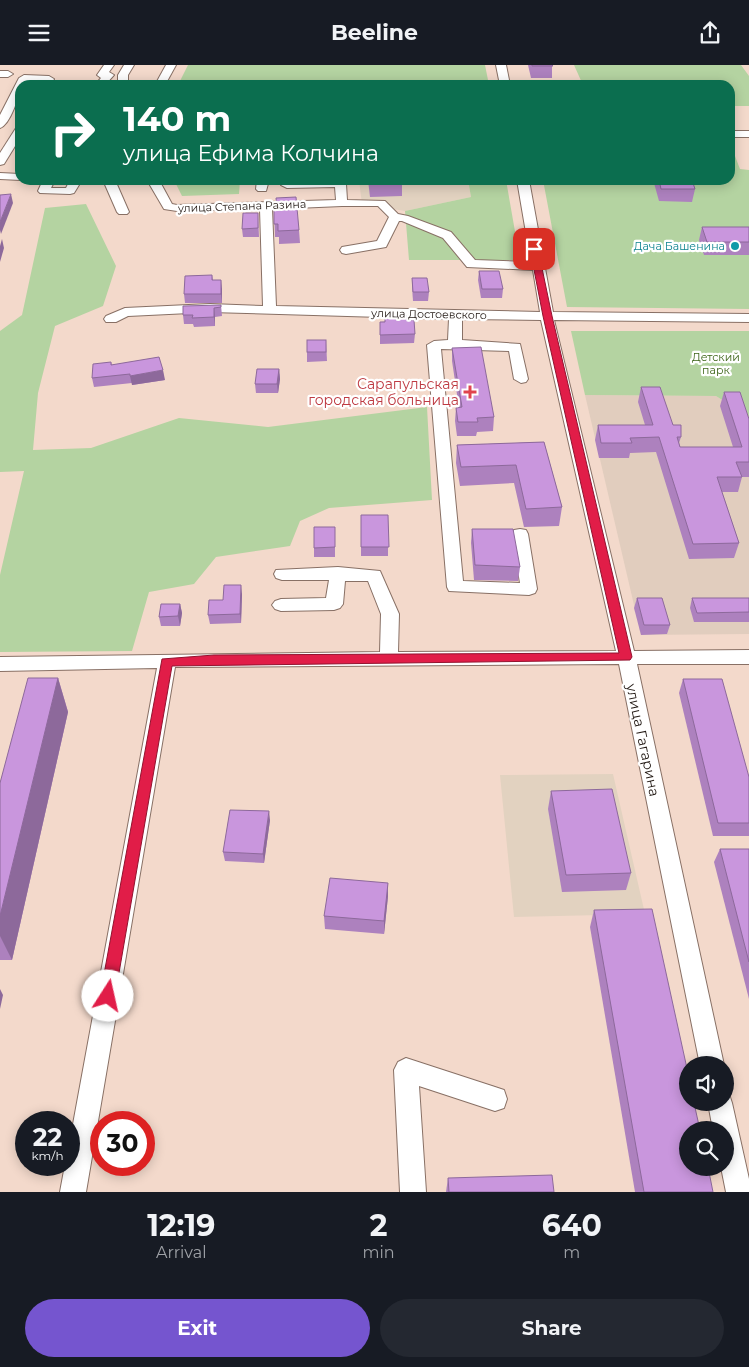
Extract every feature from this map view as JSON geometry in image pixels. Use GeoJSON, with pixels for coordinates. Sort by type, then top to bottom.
{"type":"FeatureCollection","features":[{"type":"Feature","properties":{"kind":"street"},"geometry":{"type":"LineString","coordinates":[[104,80],[109,75],[102,75],[109,65]]}},
{"type":"Feature","properties":{"kind":"street"},"geometry":{"type":"LineString","coordinates":[[123,80],[123,75],[129,65]]}},
{"type":"Feature","properties":{"kind":"street"},"geometry":{"type":"LineString","coordinates":[[163,80],[171,65]]}},
{"type":"Feature","properties":{"kind":"street"},"geometry":{"type":"LineString","coordinates":[[501,65],[504,80]]}},
{"type":"Feature","properties":{"kind":"street"},"geometry":{"type":"LineString","coordinates":[[23,80],[24,78],[48,80]]}},
{"type":"Feature","properties":{"kind":"street"},"geometry":{"type":"LineString","coordinates":[[0,125],[15,95]]}},
{"type":"Feature","properties":{"kind":"street"},"geometry":{"type":"LineString","coordinates":[[735,134],[749,134]]}},
{"type":"Feature","properties":{"kind":"street"},"geometry":{"type":"LineString","coordinates":[[1,160],[15,138]]}},
{"type":"Feature","properties":{"kind":"street"},"geometry":{"type":"LineString","coordinates":[[0,176],[15,177]]}},
{"type":"Feature","properties":{"kind":"street"},"geometry":{"type":"LineString","coordinates":[[47,185],[44,191],[70,191],[73,185]]}},
{"type":"Feature","properties":{"kind":"street"},"geometry":{"type":"LineString","coordinates":[[111,185],[123,211]]}},
{"type":"Feature","properties":{"kind":"street","name":"улица Степана Разина"},"geometry":{"type":"LineString","coordinates":[[156,185],[168,207],[177,209],[316,203],[381,203],[395,217]]}},
{"type":"Feature","properties":{"kind":"street"},"geometry":{"type":"LineString","coordinates":[[340,185],[342,203]]}},
{"type":"Feature","properties":{"kind":"street","name":"улица Гагарина"},"geometry":{"type":"LineString","coordinates":[[524,185],[547,316],[626,657],[710,1056]]}},
{"type":"Feature","properties":{"kind":"street"},"geometry":{"type":"LineString","coordinates":[[266,205],[270,310]]}},
{"type":"Feature","properties":{"kind":"street"},"geometry":{"type":"LineString","coordinates":[[346,251],[382,244],[395,217],[404,218],[447,235],[471,265],[537,266]]}},
{"type":"Feature","properties":{"kind":"street","name":"улица Достоевского"},"geometry":{"type":"LineString","coordinates":[[111,319],[125,312],[210,308],[456,315],[749,319]]}},
{"type":"Feature","properties":{"kind":"street"},"geometry":{"type":"LineString","coordinates":[[455,345],[456,315]]}},
{"type":"Feature","properties":{"kind":"street"},"geometry":{"type":"LineString","coordinates":[[520,534],[529,589],[454,587],[434,345],[515,347],[521,379]]}},
{"type":"Feature","properties":{"kind":"street"},"geometry":{"type":"LineString","coordinates":[[282,574],[338,573],[374,575],[390,613],[389,659]]}},
{"type":"Feature","properties":{"kind":"street"},"geometry":{"type":"LineString","coordinates":[[281,605],[334,604],[338,573]]}},
{"type":"Feature","properties":{"kind":"street"},"geometry":{"type":"LineString","coordinates":[[0,664],[749,657]]}},
{"type":"Feature","properties":{"kind":"street"},"geometry":{"type":"LineString","coordinates":[[73,1192],[167,662]]}},
{"type":"Feature","properties":{"kind":"street"},"geometry":{"type":"LineString","coordinates":[[413,1192],[406,1070],[495,1099]]}},
{"type":"Feature","properties":{"kind":"street"},"geometry":{"type":"LineString","coordinates":[[722,1111],[739,1192]]}},
{"type":"Feature","properties":{"kind":"shaded area"},"geometry":{"type":"Polygon","coordinates":[[[360,185],[469,185],[471,197],[405,211],[362,204],[360,185]]]}},
{"type":"Feature","properties":{"kind":"shaded area"},"geometry":{"type":"Polygon","coordinates":[[[585,395],[716,396],[749,417],[749,634],[641,635],[585,395]]]}},
{"type":"Feature","properties":{"kind":"shaded area"},"geometry":{"type":"Polygon","coordinates":[[[613,774],[645,914],[514,917],[500,775],[613,774]]]}},
{"type":"Feature","properties":{"kind":"green space"},"geometry":{"type":"Polygon","coordinates":[[[188,65],[485,65],[488,80],[180,80],[188,65]]]}},
{"type":"Feature","properties":{"kind":"green space"},"geometry":{"type":"Polygon","coordinates":[[[574,65],[741,65],[749,76],[749,106],[735,106],[735,80],[581,80],[574,65]]]}},
{"type":"Feature","properties":{"kind":"green space"},"geometry":{"type":"Polygon","coordinates":[[[735,156],[740,169],[749,170],[749,309],[567,307],[544,185],[735,185],[735,156]]]}},
{"type":"Feature","properties":{"kind":"green space"},"geometry":{"type":"Polygon","coordinates":[[[176,185],[240,185],[239,194],[182,196],[176,185]]]}},
{"type":"Feature","properties":{"kind":"green space"},"geometry":{"type":"Polygon","coordinates":[[[469,185],[507,185],[520,260],[409,260],[405,211],[471,197],[469,185]]]}},
{"type":"Feature","properties":{"kind":"green space"},"geometry":{"type":"Polygon","coordinates":[[[86,204],[116,266],[103,306],[55,326],[38,393],[33,450],[91,448],[179,418],[268,427],[427,407],[432,500],[329,508],[300,521],[290,546],[216,557],[194,584],[149,592],[132,651],[0,652],[0,575],[24,471],[0,472],[0,331],[22,315],[45,208],[86,204]]]}},
{"type":"Feature","properties":{"kind":"green space","name":"Детский парк"},"geometry":{"type":"Polygon","coordinates":[[[571,331],[749,331],[749,417],[716,396],[585,395],[571,331]]]}},
{"type":"Feature","properties":{"kind":"building"},"geometry":{"type":"Polygon","coordinates":[[[552,65],[553,66],[532,66],[552,65]]]}},
{"type":"Feature","properties":{"kind":"building"},"geometry":{"type":"Polygon","coordinates":[[[660,185],[694,185],[695,189],[661,189],[660,185]]]}},
{"type":"Feature","properties":{"kind":"building"},"geometry":{"type":"Polygon","coordinates":[[[11,194],[0,222],[0,195],[11,194]]]}},
{"type":"Feature","properties":{"kind":"building"},"geometry":{"type":"Polygon","coordinates":[[[296,197],[299,230],[278,231],[278,224],[274,224],[274,208],[277,208],[276,198],[296,197]]]}},
{"type":"Feature","properties":{"kind":"building"},"geometry":{"type":"Polygon","coordinates":[[[243,213],[258,213],[258,228],[242,229],[243,213]]]}},
{"type":"Feature","properties":{"kind":"building"},"geometry":{"type":"Polygon","coordinates":[[[702,227],[749,227],[749,242],[707,242],[702,227]]]}},
{"type":"Feature","properties":{"kind":"building"},"geometry":{"type":"Polygon","coordinates":[[[479,271],[499,271],[503,289],[482,289],[479,271]]]}},
{"type":"Feature","properties":{"kind":"building"},"geometry":{"type":"Polygon","coordinates":[[[212,275],[212,280],[221,280],[221,294],[184,294],[185,276],[212,275]]]}},
{"type":"Feature","properties":{"kind":"building"},"geometry":{"type":"Polygon","coordinates":[[[412,278],[427,278],[429,292],[413,292],[412,278]]]}},
{"type":"Feature","properties":{"kind":"building"},"geometry":{"type":"Polygon","coordinates":[[[221,305],[221,307],[214,308],[214,317],[192,318],[193,315],[183,315],[183,306],[221,305]]]}},
{"type":"Feature","properties":{"kind":"building"},"geometry":{"type":"Polygon","coordinates":[[[385,315],[406,315],[407,320],[414,320],[415,334],[380,335],[380,322],[385,322],[385,315]]]}},
{"type":"Feature","properties":{"kind":"building"},"geometry":{"type":"Polygon","coordinates":[[[307,340],[326,340],[326,352],[307,352],[307,340]]]}},
{"type":"Feature","properties":{"kind":"building"},"geometry":{"type":"Polygon","coordinates":[[[481,347],[494,417],[477,418],[478,422],[458,422],[456,408],[462,407],[452,348],[481,347]]]}},
{"type":"Feature","properties":{"kind":"building"},"geometry":{"type":"Polygon","coordinates":[[[159,357],[163,370],[130,376],[130,374],[92,378],[93,364],[111,362],[111,365],[159,357]]]}},
{"type":"Feature","properties":{"kind":"building"},"geometry":{"type":"Polygon","coordinates":[[[257,369],[279,369],[277,384],[255,384],[257,369]]]}},
{"type":"Feature","properties":{"kind":"building"},"geometry":{"type":"Polygon","coordinates":[[[641,387],[660,387],[673,425],[681,425],[681,437],[677,437],[680,447],[742,447],[724,392],[740,392],[749,419],[749,462],[736,462],[742,477],[717,477],[739,543],[693,544],[659,437],[630,438],[632,443],[601,443],[598,425],[653,425],[641,387]]]}},
{"type":"Feature","properties":{"kind":"building"},"geometry":{"type":"Polygon","coordinates":[[[544,442],[562,507],[526,509],[516,465],[461,467],[457,445],[544,442]]]}},
{"type":"Feature","properties":{"kind":"building"},"geometry":{"type":"Polygon","coordinates":[[[361,515],[388,515],[389,547],[361,547],[361,515]]]}},
{"type":"Feature","properties":{"kind":"building"},"geometry":{"type":"Polygon","coordinates":[[[314,527],[335,527],[335,547],[314,548],[314,527]]]}},
{"type":"Feature","properties":{"kind":"building"},"geometry":{"type":"Polygon","coordinates":[[[472,529],[513,529],[520,567],[475,565],[472,529]]]}},
{"type":"Feature","properties":{"kind":"building"},"geometry":{"type":"Polygon","coordinates":[[[224,585],[241,585],[240,614],[208,615],[209,600],[223,600],[224,585]]]}},
{"type":"Feature","properties":{"kind":"building"},"geometry":{"type":"Polygon","coordinates":[[[637,598],[662,598],[670,625],[644,625],[637,598]]]}},
{"type":"Feature","properties":{"kind":"building"},"geometry":{"type":"Polygon","coordinates":[[[692,598],[749,598],[749,612],[697,613],[692,598]]]}},
{"type":"Feature","properties":{"kind":"building"},"geometry":{"type":"Polygon","coordinates":[[[161,604],[180,604],[178,616],[159,617],[161,604]]]}},
{"type":"Feature","properties":{"kind":"building"},"geometry":{"type":"Polygon","coordinates":[[[28,678],[58,678],[0,916],[0,783],[28,678]]]}},
{"type":"Feature","properties":{"kind":"building"},"geometry":{"type":"Polygon","coordinates":[[[683,679],[722,679],[749,777],[749,823],[718,823],[683,679]]]}},
{"type":"Feature","properties":{"kind":"building"},"geometry":{"type":"Polygon","coordinates":[[[612,789],[631,873],[566,875],[551,791],[612,789]]]}},
{"type":"Feature","properties":{"kind":"building"},"geometry":{"type":"Polygon","coordinates":[[[230,810],[269,811],[263,854],[223,852],[230,810]]]}},
{"type":"Feature","properties":{"kind":"building"},"geometry":{"type":"Polygon","coordinates":[[[720,849],[749,849],[749,962],[720,849]]]}},
{"type":"Feature","properties":{"kind":"building"},"geometry":{"type":"Polygon","coordinates":[[[330,878],[388,883],[384,921],[324,916],[330,878]]]}},
{"type":"Feature","properties":{"kind":"building"},"geometry":{"type":"Polygon","coordinates":[[[652,909],[684,1056],[679,1056],[679,1111],[696,1111],[698,1121],[679,1121],[679,1176],[710,1176],[713,1192],[644,1192],[594,910],[652,909]]]}},
{"type":"Feature","properties":{"kind":"building"},"geometry":{"type":"Polygon","coordinates":[[[552,1175],[554,1192],[449,1192],[448,1178],[552,1175]]]}},
{"type":"Feature","properties":{"kind":"place","name":"Дача Башенина"},"geometry":{"type":"Point","coordinates":[735,246]}},
{"type":"Feature","properties":{"kind":"place","name":"Сарапульская городская больница"},"geometry":{"type":"Point","coordinates":[470,392]}},
{"type":"Feature","properties":{"kind":"route"},"geometry":{"type":"LineString","coordinates":[[108,996],[167,662],[626,657],[547,316],[534,249]]}}]}
